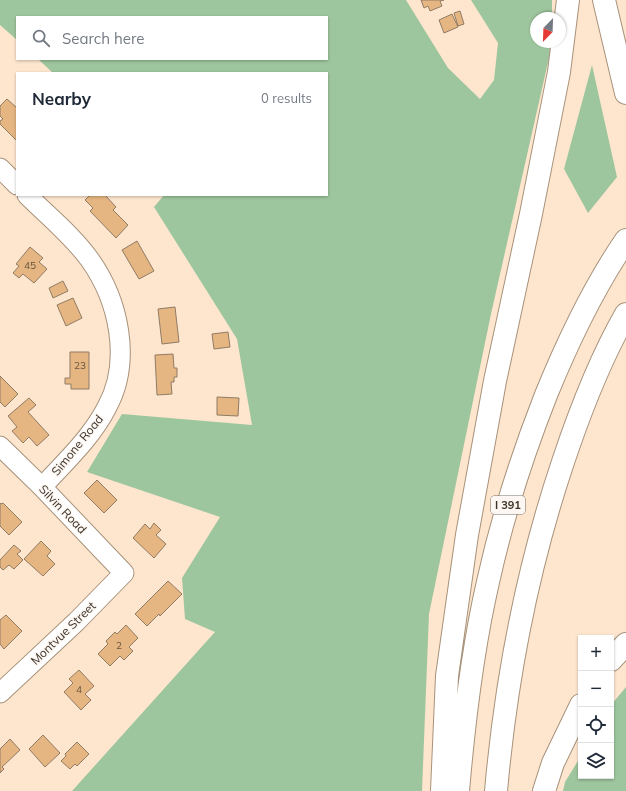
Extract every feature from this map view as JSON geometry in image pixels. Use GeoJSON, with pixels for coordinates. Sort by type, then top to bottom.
{"type":"FeatureCollection","features":[{"type":"Feature","properties":{"kind":"main road"},"geometry":{"type":"LineString","coordinates":[[442,791],[446,676],[467,534],[495,381],[531,214],[559,72],[568,0]]}},
{"type":"Feature","properties":{"kind":"main road"},"geometry":{"type":"LineString","coordinates":[[604,0],[626,93]]}},
{"type":"Feature","properties":{"kind":"main road","name":"I 391"},"geometry":{"type":"LineString","coordinates":[[458,791],[468,690],[477,636],[500,530],[541,409],[570,340],[591,297],[626,240]]}},
{"type":"Feature","properties":{"kind":"main road"},"geometry":{"type":"LineString","coordinates":[[496,791],[504,713],[514,652],[524,598],[537,546],[552,494],[584,404],[608,348],[626,314]]}},
{"type":"Feature","properties":{"kind":"main road"},"geometry":{"type":"LineString","coordinates":[[614,657],[626,644]]}},
{"type":"Feature","properties":{"kind":"main road"},"geometry":{"type":"LineString","coordinates":[[544,791],[553,763],[580,707]]}},
{"type":"Feature","properties":{"kind":"street"},"geometry":{"type":"LineString","coordinates":[[0,168],[16,184]]}},
{"type":"Feature","properties":{"kind":"street","name":"Simone Road"},"geometry":{"type":"LineString","coordinates":[[28,196],[75,242],[90,260],[99,275],[110,296],[118,323],[120,356],[113,396],[107,408],[76,451],[42,487]]}},
{"type":"Feature","properties":{"kind":"street","name":"Silvin Road"},"geometry":{"type":"LineString","coordinates":[[0,446],[42,487],[124,573]]}},
{"type":"Feature","properties":{"kind":"street","name":"Montvue Street"},"geometry":{"type":"LineString","coordinates":[[0,692],[76,622],[124,573]]}},
{"type":"Feature","properties":{"kind":"green space"},"geometry":{"type":"Polygon","coordinates":[[[0,0],[406,0],[448,68],[480,99],[494,80],[498,43],[471,0],[552,0],[552,12],[530,12],[530,48],[551,49],[491,314],[429,614],[422,791],[72,791],[215,632],[185,619],[182,578],[220,517],[87,472],[122,414],[252,425],[237,339],[154,207],[163,196],[328,196],[328,72],[52,72],[39,60],[328,60],[328,16],[16,16],[16,39],[0,25],[0,0]]]}},
{"type":"Feature","properties":{"kind":"green space"},"geometry":{"type":"Polygon","coordinates":[[[592,65],[617,177],[588,213],[564,169],[592,65]]]}},
{"type":"Feature","properties":{"kind":"green space"},"geometry":{"type":"Polygon","coordinates":[[[626,687],[626,791],[563,791],[565,782],[578,761],[578,779],[614,779],[614,701],[626,687]]]}},
{"type":"Feature","properties":{"kind":"building"},"geometry":{"type":"Polygon","coordinates":[[[421,0],[444,0],[440,1],[442,6],[430,11],[428,6],[424,8],[421,0]]]}},
{"type":"Feature","properties":{"kind":"building"},"geometry":{"type":"Polygon","coordinates":[[[460,11],[464,24],[458,26],[454,13],[460,11]]]}},
{"type":"Feature","properties":{"kind":"building"},"geometry":{"type":"Polygon","coordinates":[[[452,14],[458,27],[444,33],[439,20],[452,14]]]}},
{"type":"Feature","properties":{"kind":"building"},"geometry":{"type":"Polygon","coordinates":[[[7,99],[16,107],[16,140],[0,124],[0,121],[3,119],[0,116],[0,106],[7,99]]]}},
{"type":"Feature","properties":{"kind":"building"},"geometry":{"type":"Polygon","coordinates":[[[89,196],[106,196],[116,207],[113,210],[128,225],[116,238],[90,211],[93,208],[85,200],[89,196]]]}},
{"type":"Feature","properties":{"kind":"building"},"geometry":{"type":"Polygon","coordinates":[[[137,241],[154,271],[139,279],[122,250],[137,241]]]}},
{"type":"Feature","properties":{"kind":"building"},"geometry":{"type":"Polygon","coordinates":[[[30,247],[43,258],[39,262],[47,269],[34,283],[23,274],[19,278],[13,273],[19,266],[16,264],[30,247]]]}},
{"type":"Feature","properties":{"kind":"building"},"geometry":{"type":"Polygon","coordinates":[[[63,281],[68,291],[53,298],[49,288],[63,281]]]}},
{"type":"Feature","properties":{"kind":"building"},"geometry":{"type":"Polygon","coordinates":[[[73,298],[82,318],[66,326],[57,305],[73,298]]]}},
{"type":"Feature","properties":{"kind":"building"},"geometry":{"type":"Polygon","coordinates":[[[175,307],[179,342],[162,344],[158,309],[175,307]]]}},
{"type":"Feature","properties":{"kind":"building"},"geometry":{"type":"Polygon","coordinates":[[[228,332],[230,347],[214,349],[212,334],[228,332]]]}},
{"type":"Feature","properties":{"kind":"building"},"geometry":{"type":"Polygon","coordinates":[[[70,352],[89,352],[89,389],[71,389],[71,384],[65,384],[65,378],[70,378],[70,352]]]}},
{"type":"Feature","properties":{"kind":"building"},"geometry":{"type":"Polygon","coordinates":[[[173,354],[174,368],[177,368],[177,377],[174,377],[174,382],[171,382],[172,394],[157,395],[155,355],[173,354]]]}},
{"type":"Feature","properties":{"kind":"building"},"geometry":{"type":"Polygon","coordinates":[[[0,376],[18,394],[5,407],[0,402],[0,376]]]}},
{"type":"Feature","properties":{"kind":"building"},"geometry":{"type":"Polygon","coordinates":[[[217,397],[239,398],[238,416],[217,415],[217,397]]]}},
{"type":"Feature","properties":{"kind":"building"},"geometry":{"type":"Polygon","coordinates":[[[29,398],[36,405],[28,412],[49,435],[37,446],[29,437],[23,443],[12,431],[17,427],[8,416],[29,398]]]}},
{"type":"Feature","properties":{"kind":"building"},"geometry":{"type":"Polygon","coordinates":[[[97,480],[117,500],[104,513],[84,493],[97,480]]]}},
{"type":"Feature","properties":{"kind":"building"},"geometry":{"type":"Polygon","coordinates":[[[0,503],[3,503],[22,522],[9,535],[0,526],[0,503]]]}},
{"type":"Feature","properties":{"kind":"building"},"geometry":{"type":"Polygon","coordinates":[[[154,523],[161,530],[156,535],[166,544],[154,558],[133,538],[145,524],[150,529],[154,523]]]}},
{"type":"Feature","properties":{"kind":"building"},"geometry":{"type":"Polygon","coordinates":[[[41,541],[51,551],[47,556],[55,564],[43,576],[24,559],[41,541]]]}},
{"type":"Feature","properties":{"kind":"building"},"geometry":{"type":"Polygon","coordinates":[[[14,545],[21,551],[17,554],[23,560],[14,569],[9,565],[3,570],[0,567],[0,560],[14,545]]]}},
{"type":"Feature","properties":{"kind":"building"},"geometry":{"type":"Polygon","coordinates":[[[168,581],[182,594],[160,616],[159,614],[147,626],[135,614],[168,581]]]}},
{"type":"Feature","properties":{"kind":"building"},"geometry":{"type":"Polygon","coordinates":[[[6,615],[22,631],[4,649],[0,644],[0,620],[6,615]]]}},
{"type":"Feature","properties":{"kind":"building"},"geometry":{"type":"Polygon","coordinates":[[[126,625],[138,638],[129,647],[133,651],[124,660],[120,656],[110,666],[98,654],[108,644],[106,641],[115,632],[117,634],[126,625]]]}},
{"type":"Feature","properties":{"kind":"building"},"geometry":{"type":"Polygon","coordinates":[[[79,670],[94,686],[85,694],[91,700],[81,710],[64,692],[73,683],[69,679],[79,670]]]}},
{"type":"Feature","properties":{"kind":"building"},"geometry":{"type":"Polygon","coordinates":[[[43,735],[60,753],[45,767],[29,749],[43,735]]]}},
{"type":"Feature","properties":{"kind":"building"},"geometry":{"type":"Polygon","coordinates":[[[10,739],[20,750],[2,767],[4,769],[0,773],[0,749],[10,739]]]}},
{"type":"Feature","properties":{"kind":"building"},"geometry":{"type":"Polygon","coordinates":[[[77,742],[89,754],[77,766],[75,764],[70,769],[61,761],[66,756],[65,754],[77,742]]]}}]}
